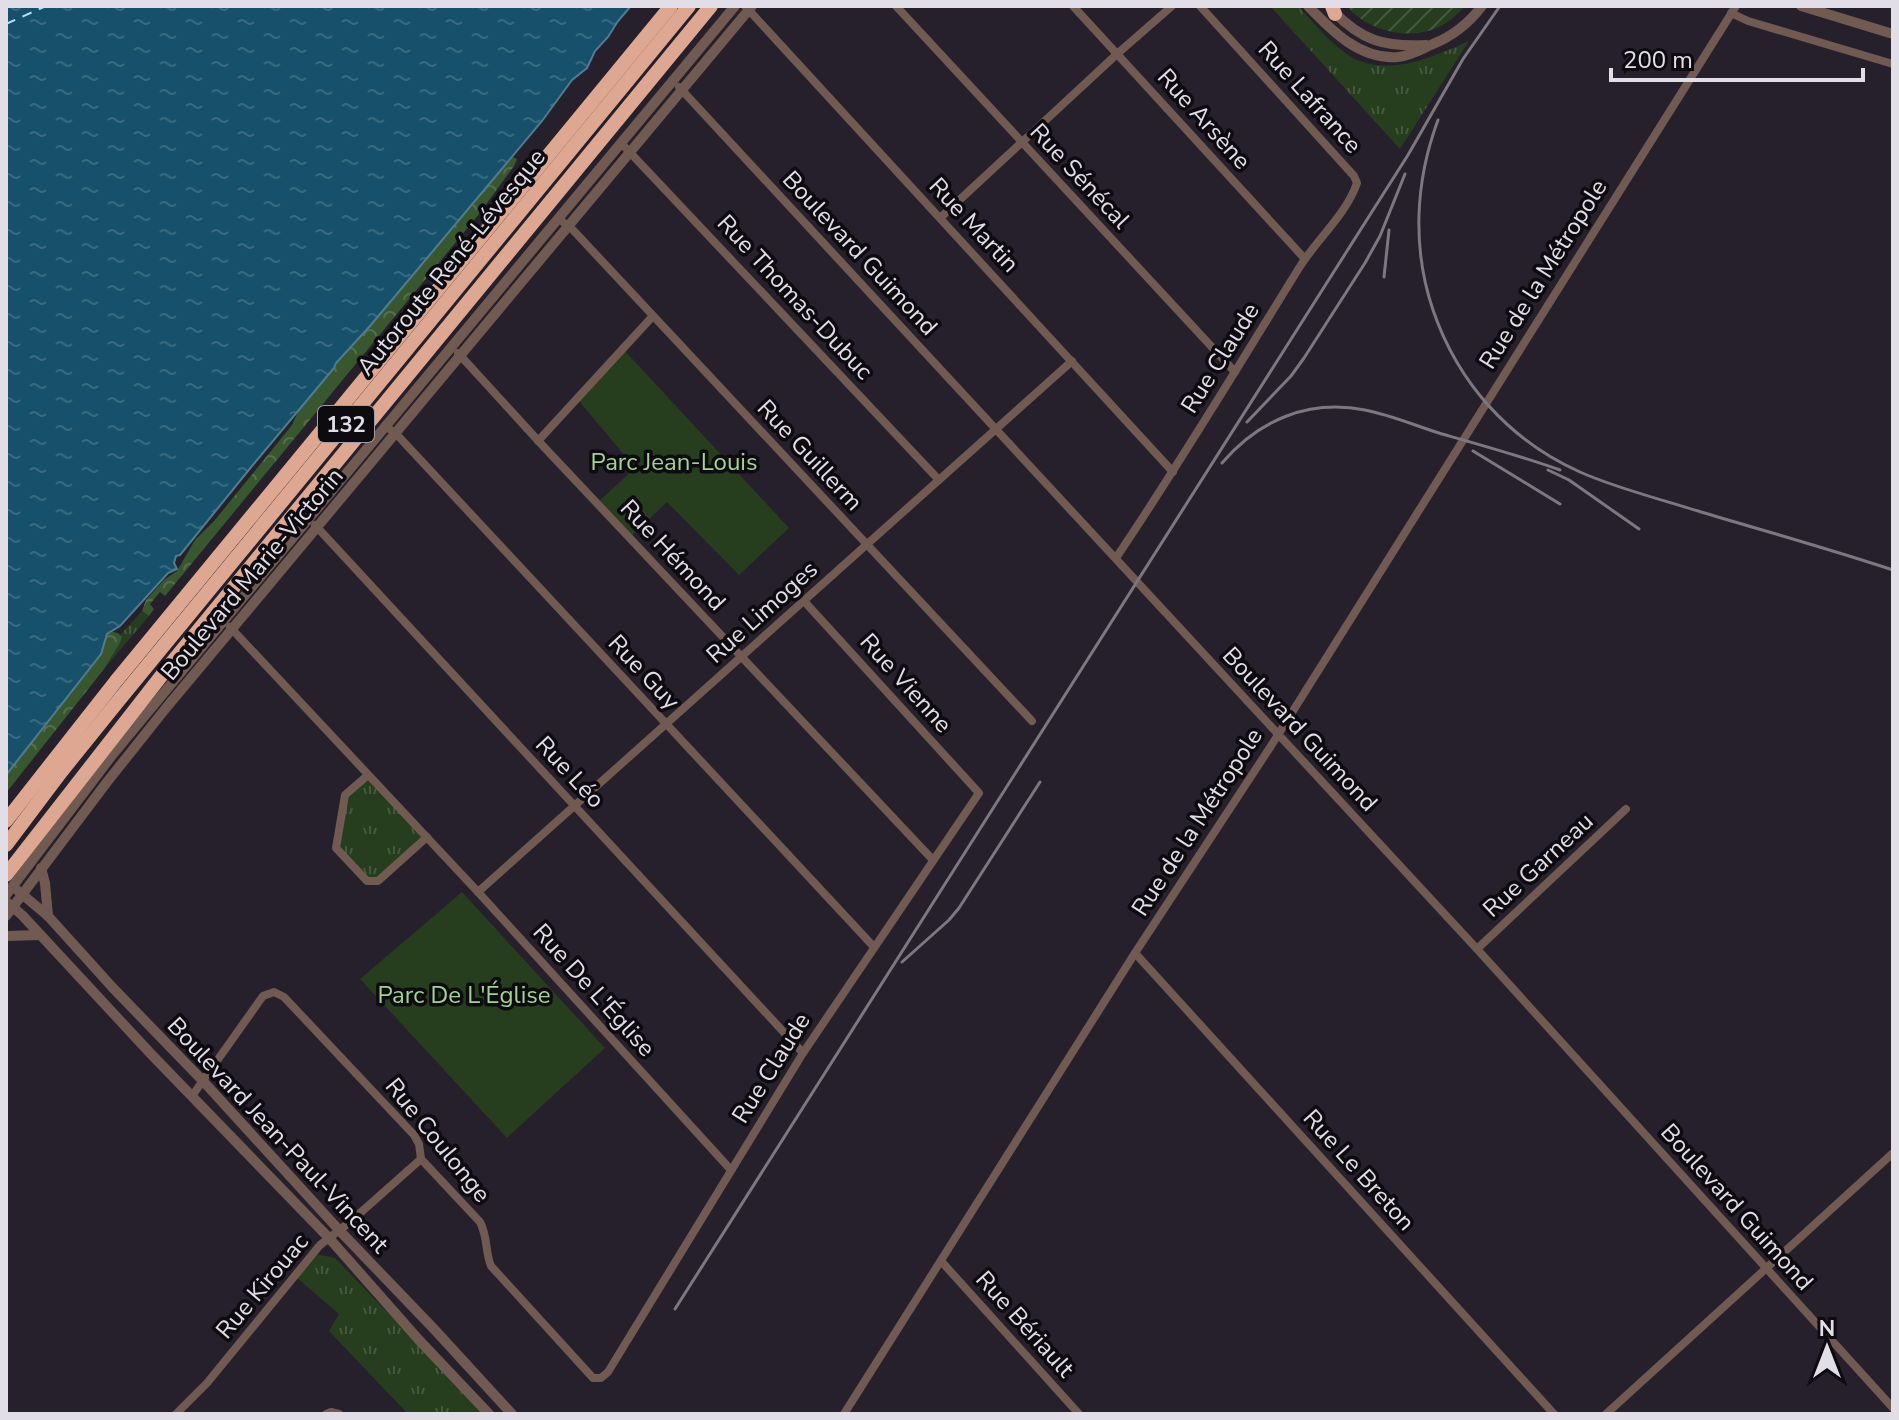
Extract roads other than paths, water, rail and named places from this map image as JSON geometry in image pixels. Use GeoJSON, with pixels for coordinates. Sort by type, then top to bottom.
{"type":"FeatureCollection","features":[{"type":"Feature","properties":{"kind":"highway","name":"Autoroute René-Lévesque"},"geometry":{"type":"LineString","coordinates":[[6,821],[116,681],[671,6]]}},
{"type":"Feature","properties":{"kind":"highway","name":"Autoroute René-Lévesque"},"geometry":{"type":"LineString","coordinates":[[6,845],[127,690],[689,6]]}},
{"type":"Feature","properties":{"kind":"highway"},"geometry":{"type":"LineString","coordinates":[[6,860],[147,680],[701,6]]}},
{"type":"Feature","properties":{"kind":"highway"},"geometry":{"type":"LineString","coordinates":[[8,885],[75,784],[169,666],[711,6]]}},
{"type":"Feature","properties":{"kind":"street","name":"Boulevard Marie-Victorin"},"geometry":{"type":"LineString","coordinates":[[8,908],[308,519],[735,6]]}},
{"type":"Feature","properties":{"kind":"street","name":"Rue Sénécal"},"geometry":{"type":"LineString","coordinates":[[896,6],[1235,372]]}},
{"type":"Feature","properties":{"kind":"street","name":"Rue Arsène"},"geometry":{"type":"LineString","coordinates":[[1073,6],[1305,259]]}},
{"type":"Feature","properties":{"kind":"street"},"geometry":{"type":"LineString","coordinates":[[940,218],[1172,6]]}},
{"type":"Feature","properties":{"kind":"street","name":"Rue Lafrance"},"geometry":{"type":"LineString","coordinates":[[1200,6],[1357,180]]}},
{"type":"Feature","properties":{"kind":"street"},"geometry":{"type":"LineString","coordinates":[[1308,6],[1337,35],[1357,48],[1400,57],[1432,45],[1460,29],[1482,6]]}},
{"type":"Feature","properties":{"kind":"street"},"geometry":{"type":"LineString","coordinates":[[1801,6],[1893,34]]}},
{"type":"Feature","properties":{"kind":"street","name":"Boulevard Marie-Victorin"},"geometry":{"type":"LineString","coordinates":[[8,885],[113,754],[317,527],[749,7]]}},
{"type":"Feature","properties":{"kind":"street","name":"Rue Martin"},"geometry":{"type":"LineString","coordinates":[[749,7],[1173,472]]}},
{"type":"Feature","properties":{"kind":"street"},"geometry":{"type":"LineString","coordinates":[[1332,9],[1357,33],[1377,42],[1432,45]]}},
{"type":"Feature","properties":{"kind":"street"},"geometry":{"type":"LineString","coordinates":[[1733,10],[1748,21],[1893,64]]}},
{"type":"Feature","properties":{"kind":"street","name":"Rue de la Métropole"},"geometry":{"type":"LineString","coordinates":[[844,1414],[1135,953],[1278,735],[1733,10]]}},
{"type":"Feature","properties":{"kind":"street","name":"Boulevard Guimond"},"geometry":{"type":"LineString","coordinates":[[672,82],[1477,949],[1893,1408]]}},
{"type":"Feature","properties":{"kind":"street","name":"Rue Thomas-Dubuc"},"geometry":{"type":"LineString","coordinates":[[621,143],[939,480]]}},
{"type":"Feature","properties":{"kind":"street","name":"Rue Claude"},"geometry":{"type":"LineString","coordinates":[[1116,558],[1305,259],[1333,225],[1356,188],[1357,180]]}},
{"type":"Feature","properties":{"kind":"street","name":"Rue Guillerm"},"geometry":{"type":"LineString","coordinates":[[558,218],[1032,721]]}},
{"type":"Feature","properties":{"kind":"street"},"geometry":{"type":"LineString","coordinates":[[538,441],[652,317]]}},
{"type":"Feature","properties":{"kind":"street","name":"Rue Hémond"},"geometry":{"type":"LineString","coordinates":[[451,347],[933,860]]}},
{"type":"Feature","properties":{"kind":"street","name":"Rue Limoges"},"geometry":{"type":"LineString","coordinates":[[478,892],[1072,361]]}},
{"type":"Feature","properties":{"kind":"street","name":"Rue Guy"},"geometry":{"type":"LineString","coordinates":[[385,425],[874,947]]}},
{"type":"Feature","properties":{"kind":"street","name":"Rue Léo"},"geometry":{"type":"LineString","coordinates":[[308,519],[803,1053]]}},
{"type":"Feature","properties":{"kind":"street","name":"Rue Vienne"},"geometry":{"type":"LineString","coordinates":[[804,601],[979,793]]}},
{"type":"Feature","properties":{"kind":"street","name":"Rue De L'Église"},"geometry":{"type":"LineString","coordinates":[[228,625],[478,892],[731,1170]]}},
{"type":"Feature","properties":{"kind":"street"},"geometry":{"type":"LineString","coordinates":[[368,775],[345,795],[336,848],[367,881],[378,881],[427,837]]}},
{"type":"Feature","properties":{"kind":"street","name":"Rue Claude"},"geometry":{"type":"LineString","coordinates":[[608,1372],[803,1053],[979,793]]}},
{"type":"Feature","properties":{"kind":"street","name":"Rue Garneau"},"geometry":{"type":"LineString","coordinates":[[1477,949],[1626,809]]}},
{"type":"Feature","properties":{"kind":"street"},"geometry":{"type":"LineString","coordinates":[[41,868],[48,916]]}},
{"type":"Feature","properties":{"kind":"street","name":"Boulevard Jean-Paul-Vincent"},"geometry":{"type":"LineString","coordinates":[[8,885],[48,916],[512,1414]]}},
{"type":"Feature","properties":{"kind":"street","name":"Boulevard Jean-Paul-Vincent"},"geometry":{"type":"LineString","coordinates":[[8,908],[40,935],[329,1238],[489,1414]]}},
{"type":"Feature","properties":{"kind":"street"},"geometry":{"type":"LineString","coordinates":[[6,936],[40,935]]}},
{"type":"Feature","properties":{"kind":"street","name":"Rue Le Breton"},"geometry":{"type":"LineString","coordinates":[[1135,953],[1554,1414]]}},
{"type":"Feature","properties":{"kind":"street","name":"Rue Coulonge"},"geometry":{"type":"LineString","coordinates":[[192,1096],[263,996],[274,992],[284,997],[414,1135],[421,1159],[480,1222],[491,1266],[593,1378],[601,1378],[608,1372]]}},
{"type":"Feature","properties":{"kind":"street"},"geometry":{"type":"LineString","coordinates":[[1606,1414],[1893,1153]]}},
{"type":"Feature","properties":{"kind":"street","name":"Rue Kirouac"},"geometry":{"type":"LineString","coordinates":[[176,1414],[207,1383],[320,1245],[421,1159]]}},
{"type":"Feature","properties":{"kind":"street","name":"Rue Bériault"},"geometry":{"type":"LineString","coordinates":[[941,1261],[1079,1414]]}},
{"type":"Feature","properties":{"kind":"street"},"geometry":{"type":"LineString","coordinates":[[326,1414],[339,1414]]}},
{"type":"Feature","properties":{"kind":"water"},"geometry":{"type":"Polygon","coordinates":[[[6,6],[631,6],[595,51],[587,68],[572,80],[542,121],[336,363],[180,555],[176,556],[174,563],[177,569],[168,573],[120,626],[107,634],[101,654],[6,775],[6,6]]]}},
{"type":"Feature","properties":{"kind":"railway"},"geometry":{"type":"LineString","coordinates":[[675,1309],[1408,155],[1463,59],[1500,6]]}},
{"type":"Feature","properties":{"kind":"railway"},"geometry":{"type":"LineString","coordinates":[[1438,120],[1425,167],[1419,215],[1426,287],[1444,337],[1457,362],[1489,406],[1509,426],[1554,459],[1594,478],[1893,570]]}},
{"type":"Feature","properties":{"kind":"railway"},"geometry":{"type":"LineString","coordinates":[[1247,422],[1291,376],[1365,263],[1380,236],[1405,174]]}},
{"type":"Feature","properties":{"kind":"railway"},"geometry":{"type":"LineString","coordinates":[[1384,277],[1389,230]]}},
{"type":"Feature","properties":{"kind":"railway"},"geometry":{"type":"LineString","coordinates":[[1222,463],[1268,424],[1304,411],[1344,407],[1384,415],[1560,470]]}},
{"type":"Feature","properties":{"kind":"railway"},"geometry":{"type":"LineString","coordinates":[[1473,451],[1560,504]]}},
{"type":"Feature","properties":{"kind":"railway"},"geometry":{"type":"LineString","coordinates":[[1548,470],[1569,480],[1639,529]]}},
{"type":"Feature","properties":{"kind":"railway"},"geometry":{"type":"LineString","coordinates":[[902,962],[959,908],[1040,782]]}},
{"type":"Feature","properties":{"kind":"park label","name":"Parc Jean-Louis"},"geometry":{"type":"Point","coordinates":[674,462]}},
{"type":"Feature","properties":{"kind":"park label","name":"Parc De L'Église"},"geometry":{"type":"Point","coordinates":[464,995]}}]}
